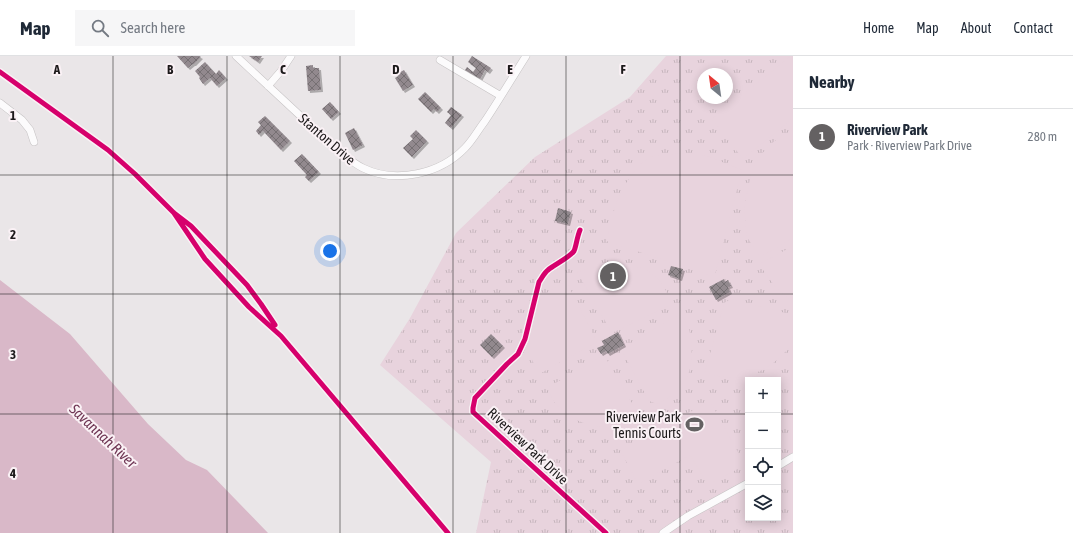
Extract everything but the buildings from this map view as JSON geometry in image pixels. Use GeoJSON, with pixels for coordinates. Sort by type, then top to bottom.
{"type":"FeatureCollection","features":[{"type":"Feature","properties":{"kind":"street","name":"Stanton Drive"},"geometry":{"type":"LineString","coordinates":[[236,56],[336,149],[363,168],[393,176],[411,175],[430,171],[451,160],[465,148],[501,96],[526,56]]}},
{"type":"Feature","properties":{"kind":"street"},"geometry":{"type":"LineString","coordinates":[[268,86],[291,56]]}},
{"type":"Feature","properties":{"kind":"street"},"geometry":{"type":"LineString","coordinates":[[440,60],[501,96]]}},
{"type":"Feature","properties":{"kind":"street"},"geometry":{"type":"LineString","coordinates":[[0,103],[22,120],[30,130],[34,142]]}},
{"type":"Feature","properties":{"kind":"street","name":"Riverview Park Drive"},"geometry":{"type":"LineString","coordinates":[[580,230],[574,252],[549,269],[539,282],[525,339],[518,354],[475,398],[473,408],[474,412],[496,434],[606,533]]}},
{"type":"Feature","properties":{"kind":"street"},"geometry":{"type":"LineString","coordinates":[[781,464],[793,457]]}},
{"type":"Feature","properties":{"kind":"street"},"geometry":{"type":"LineString","coordinates":[[663,533],[688,516],[745,485]]}},
{"type":"Feature","properties":{"kind":"green space"},"geometry":{"type":"Polygon","coordinates":[[[666,56],[793,56],[793,533],[476,533],[491,462],[380,365],[410,318],[456,233],[535,157],[630,97],[666,56]]]}},
{"type":"Feature","properties":{"kind":"green space"},"geometry":{"type":"Polygon","coordinates":[[[791,56],[793,56],[793,118],[743,159],[712,119],[731,104],[733,104],[733,102],[791,56]]]}},
{"type":"Feature","properties":{"kind":"green space"},"geometry":{"type":"Polygon","coordinates":[[[793,130],[793,238],[760,257],[747,237],[744,208],[750,179],[755,163],[768,146],[793,130]]]}},
{"type":"Feature","properties":{"kind":"green space"},"geometry":{"type":"Polygon","coordinates":[[[688,153],[707,156],[742,170],[715,275],[709,275],[606,241],[618,198],[639,165],[650,157],[654,156],[688,153]]]}},
{"type":"Feature","properties":{"kind":"green space"},"geometry":{"type":"Polygon","coordinates":[[[793,246],[793,302],[776,288],[759,264],[793,246]]]}},
{"type":"Feature","properties":{"kind":"green space"},"geometry":{"type":"Polygon","coordinates":[[[604,264],[633,266],[647,270],[658,279],[672,304],[612,333],[577,272],[604,264]]]}},
{"type":"Feature","properties":{"kind":"green space"},"geometry":{"type":"Polygon","coordinates":[[[566,281],[597,342],[541,373],[534,364],[529,353],[526,335],[535,306],[548,292],[566,281]]]}},
{"type":"Feature","properties":{"kind":"green space"},"geometry":{"type":"Polygon","coordinates":[[[731,299],[793,315],[793,340],[791,346],[776,361],[758,372],[737,377],[715,376],[705,372],[724,303],[731,299]]]}},
{"type":"Feature","properties":{"kind":"green space"},"geometry":{"type":"Polygon","coordinates":[[[680,314],[689,329],[692,350],[690,370],[686,380],[679,388],[666,399],[657,404],[649,401],[621,349],[680,314]]]}},
{"type":"Feature","properties":{"kind":"green space"},"geometry":{"type":"Polygon","coordinates":[[[604,355],[636,410],[638,418],[619,425],[589,425],[571,417],[558,406],[552,399],[547,388],[604,355]]]}},
{"type":"Feature","properties":{"kind":"green space","name":"Riverview Park Tennis Courts"},"geometry":{"type":"Polygon","coordinates":[[[710,401],[745,465],[708,485],[690,455],[638,484],[620,450],[710,401]]]}},
{"type":"Feature","properties":{"kind":"water","name":"Savannah River"},"geometry":{"type":"Polygon","coordinates":[[[0,280],[70,334],[148,424],[186,460],[207,470],[268,533],[0,533],[0,280]]]}},
{"type":"Feature","properties":{"kind":"cycle path"},"geometry":{"type":"LineString","coordinates":[[0,72],[108,150],[135,174],[174,213],[191,226],[247,285],[275,325]]}},
{"type":"Feature","properties":{"kind":"cycle path"},"geometry":{"type":"LineString","coordinates":[[174,213],[205,259],[249,307],[281,336],[448,533]]}},
{"type":"Feature","properties":{"kind":"cycle path"},"geometry":{"type":"LineString","coordinates":[[580,230],[574,251],[547,271],[539,282],[525,339],[518,354],[475,398],[473,412],[606,533]]}},
{"type":"Feature","properties":{"kind":"place","name":"Riverview Park"},"geometry":{"type":"Point","coordinates":[613,276]}},
{"type":"Feature","properties":{"kind":"place","name":"Riverview Park Tennis Courts"},"geometry":{"type":"Point","coordinates":[694,425]}}]}
